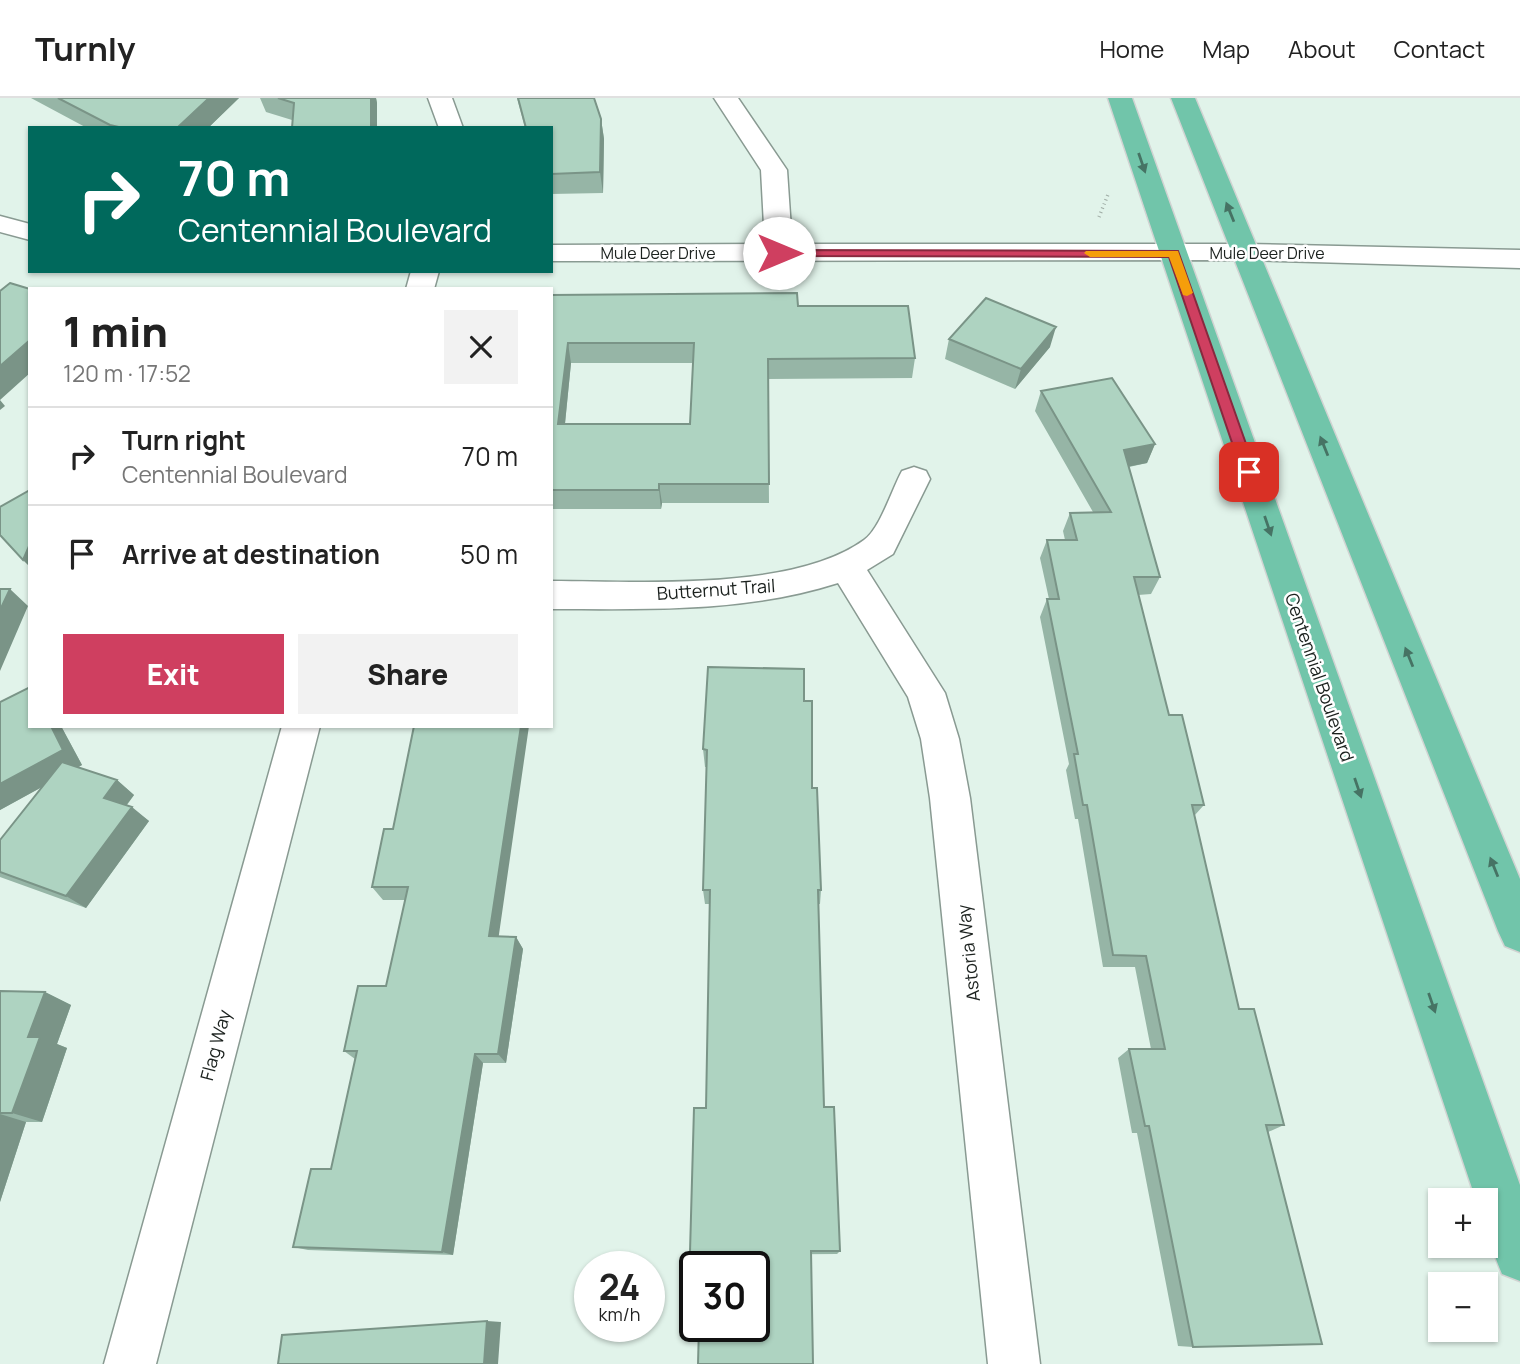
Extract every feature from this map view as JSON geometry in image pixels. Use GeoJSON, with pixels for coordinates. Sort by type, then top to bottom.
{"type":"FeatureCollection","features":[{"type":"Feature","properties":{"kind":"main road","name":"Centennial Boulevard"},"geometry":{"type":"LineString","coordinates":[[1120,98],[1520,1256]]}},
{"type":"Feature","properties":{"kind":"main road"},"geometry":{"type":"LineString","coordinates":[[1183,98],[1520,931]]}},
{"type":"Feature","properties":{"kind":"street"},"geometry":{"type":"LineString","coordinates":[[440,98],[450,126]]}},
{"type":"Feature","properties":{"kind":"street"},"geometry":{"type":"LineString","coordinates":[[726,98],[774,170],[779,253]]}},
{"type":"Feature","properties":{"kind":"street","name":"Mule Deer Drive"},"geometry":{"type":"LineString","coordinates":[[553,253],[1246,252],[1520,259]]}},
{"type":"Feature","properties":{"kind":"street","name":"Butternut Trail"},"geometry":{"type":"LineString","coordinates":[[553,594],[740,591],[795,582],[846,566],[879,548],[914,479]]}},
{"type":"Feature","properties":{"kind":"street","name":"Astoria Way"},"geometry":{"type":"LineString","coordinates":[[846,566],[926,693],[940,739],[950,798],[1014,1364]]}},
{"type":"Feature","properties":{"kind":"street","name":"Flag Way"},"geometry":{"type":"LineString","coordinates":[[130,1364],[300,728]]}},
{"type":"Feature","properties":{"kind":"building"},"geometry":{"type":"Polygon","coordinates":[[[58,98],[209,98],[179,126],[110,125],[58,98]]]}},
{"type":"Feature","properties":{"kind":"building"},"geometry":{"type":"Polygon","coordinates":[[[278,98],[371,98],[371,126],[292,126],[294,103],[278,98]]]}},
{"type":"Feature","properties":{"kind":"building"},"geometry":{"type":"Polygon","coordinates":[[[518,98],[594,98],[601,119],[600,172],[553,174],[553,126],[525,126],[518,98]]]}},
{"type":"Feature","properties":{"kind":"building"},"geometry":{"type":"Polygon","coordinates":[[[10,283],[28,288],[28,342],[0,366],[0,291],[10,283]]]}},
{"type":"Feature","properties":{"kind":"building"},"geometry":{"type":"Polygon","coordinates":[[[797,293],[798,306],[908,306],[915,358],[768,359],[769,484],[659,484],[659,490],[553,490],[553,295],[797,293]],[[568,343],[558,424],[690,424],[694,343],[568,343]]]}},
{"type":"Feature","properties":{"kind":"building"},"geometry":{"type":"Polygon","coordinates":[[[986,298],[1056,327],[1021,369],[949,339],[986,298]]]}},
{"type":"Feature","properties":{"kind":"building"},"geometry":{"type":"Polygon","coordinates":[[[1112,378],[1155,444],[1124,450],[1160,577],[1134,577],[1169,715],[1182,715],[1204,805],[1192,805],[1239,1009],[1254,1009],[1284,1125],[1266,1125],[1322,1344],[1193,1347],[1149,1126],[1145,1126],[1129,1049],[1165,1049],[1146,956],[1113,955],[1087,805],[1083,805],[1074,754],[1078,754],[1047,599],[1059,599],[1047,540],[1077,540],[1070,513],[1111,512],[1041,391],[1112,378]]]}},
{"type":"Feature","properties":{"kind":"building"},"geometry":{"type":"Polygon","coordinates":[[[28,491],[28,549],[23,560],[0,535],[0,507],[28,491]]]}},
{"type":"Feature","properties":{"kind":"building"},"geometry":{"type":"Polygon","coordinates":[[[0,589],[10,589],[0,610],[0,589]]]}},
{"type":"Feature","properties":{"kind":"building"},"geometry":{"type":"Polygon","coordinates":[[[708,667],[804,669],[804,701],[812,701],[812,788],[817,788],[824,1107],[834,1107],[840,1251],[811,1251],[813,1364],[698,1364],[699,1342],[770,1342],[770,1251],[690,1251],[694,1108],[706,1108],[710,890],[703,890],[707,750],[703,749],[708,667]]]}},
{"type":"Feature","properties":{"kind":"building"},"geometry":{"type":"Polygon","coordinates":[[[28,688],[28,728],[52,728],[63,750],[0,784],[0,702],[28,688]]]}},
{"type":"Feature","properties":{"kind":"building"},"geometry":{"type":"Polygon","coordinates":[[[414,728],[521,728],[489,936],[516,937],[498,1054],[475,1054],[442,1252],[293,1247],[311,1169],[331,1169],[357,1051],[344,1051],[358,986],[386,986],[408,887],[372,887],[384,829],[393,829],[414,728]]]}},
{"type":"Feature","properties":{"kind":"building"},"geometry":{"type":"Polygon","coordinates":[[[62,762],[117,780],[104,798],[132,807],[66,896],[0,872],[0,840],[62,762]]]}},
{"type":"Feature","properties":{"kind":"building"},"geometry":{"type":"Polygon","coordinates":[[[0,991],[45,992],[28,1037],[40,1037],[12,1113],[0,1113],[0,991]]]}},
{"type":"Feature","properties":{"kind":"building"},"geometry":{"type":"Polygon","coordinates":[[[487,1321],[484,1364],[278,1364],[282,1335],[487,1321]]]}},
{"type":"Feature","properties":{"kind":"slow traffic"},"geometry":{"type":"LineString","coordinates":[[1090,253],[1174,253],[1187,293]]}},
{"type":"Feature","properties":{"kind":"route"},"geometry":{"type":"LineString","coordinates":[[779,253],[1174,253],[1249,472]]}}]}
